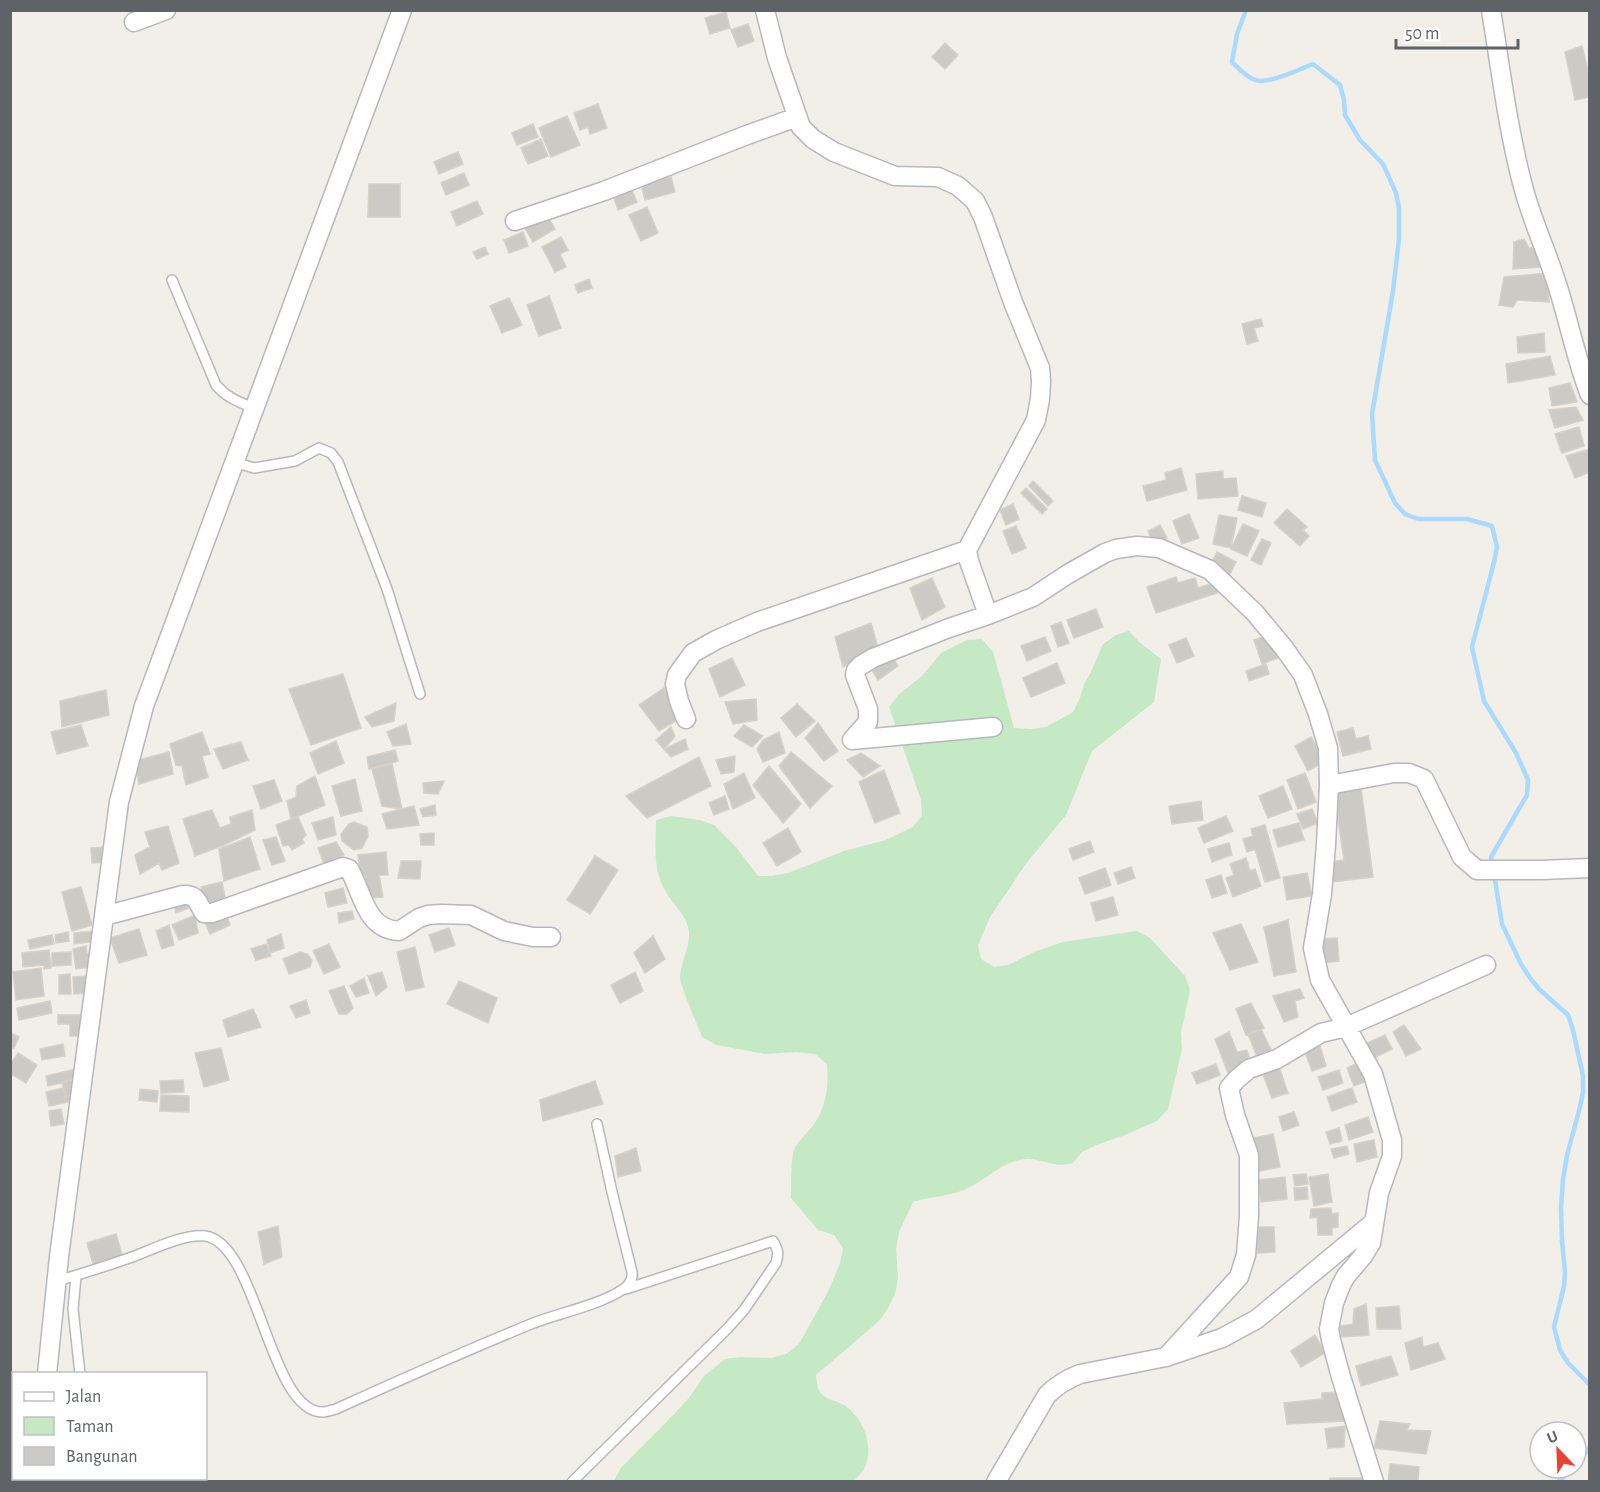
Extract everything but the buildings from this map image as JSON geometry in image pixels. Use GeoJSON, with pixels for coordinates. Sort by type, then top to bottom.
{"type":"FeatureCollection","features":[{"type":"Feature","properties":{"kind":"street"},"geometry":{"type":"LineString","coordinates":[[134,22],[166,10]]}},
{"type":"Feature","properties":{"kind":"street"},"geometry":{"type":"LineString","coordinates":[[47,1372],[119,802],[144,706],[402,10]]}},
{"type":"Feature","properties":{"kind":"street"},"geometry":{"type":"LineString","coordinates":[[765,10],[777,58],[797,117],[801,127],[813,139],[834,152],[895,176],[938,177],[958,186],[975,201],[1040,368],[1040,399],[1036,420],[967,550],[971,569],[988,615]]}},
{"type":"Feature","properties":{"kind":"street"},"geometry":{"type":"LineString","coordinates":[[1491,10],[1518,169],[1590,395]]}},
{"type":"Feature","properties":{"kind":"street"},"geometry":{"type":"LineString","coordinates":[[515,221],[604,191],[797,117]]}},
{"type":"Feature","properties":{"kind":"street"},"geometry":{"type":"LineString","coordinates":[[993,727],[852,740],[868,722],[868,709],[855,675],[856,670],[873,658],[1033,597],[1091,560],[1116,549],[1137,546],[1159,548],[1210,570],[1255,613],[1303,675],[1328,748],[1329,785],[1322,894],[1313,948],[1320,980],[1373,1074],[1392,1140],[1392,1156],[1379,1193],[1371,1244],[1341,1285],[1334,1303],[1329,1329],[1330,1340],[1374,1482]]}},
{"type":"Feature","properties":{"kind":"street"},"geometry":{"type":"LineString","coordinates":[[686,719],[675,684],[677,675],[693,654],[716,640],[757,622],[967,550]]}},
{"type":"Feature","properties":{"kind":"street"},"geometry":{"type":"LineString","coordinates":[[1329,785],[1394,773],[1409,773],[1424,779],[1462,857],[1477,870],[1590,868]]}},
{"type":"Feature","properties":{"kind":"street"},"geometry":{"type":"LineString","coordinates":[[104,916],[191,894],[204,913],[212,913],[344,867],[349,869],[375,922],[383,928],[399,931],[428,915],[471,915],[504,931],[533,937],[550,937]]}},
{"type":"Feature","properties":{"kind":"street"},"geometry":{"type":"LineString","coordinates":[[1166,1358],[1239,1277],[1246,1255],[1249,1216],[1249,1155],[1235,1115],[1229,1088],[1249,1070],[1277,1059],[1321,1033],[1346,1027],[1486,965]]}},
{"type":"Feature","properties":{"kind":"street"},"geometry":{"type":"LineString","coordinates":[[996,1482],[1047,1395],[1066,1379],[1080,1374],[1166,1358],[1222,1338],[1257,1319],[1374,1222]]}},
{"type":"Feature","properties":{"kind":"lane"},"geometry":{"type":"LineString","coordinates":[[172,280],[216,385],[232,400],[254,408]]}},
{"type":"Feature","properties":{"kind":"lane"},"geometry":{"type":"LineString","coordinates":[[234,462],[255,468],[295,461],[318,448],[331,453],[338,462],[387,589],[420,694]]}},
{"type":"Feature","properties":{"kind":"lane"},"geometry":{"type":"LineString","coordinates":[[597,1124],[633,1277],[623,1290]]}},
{"type":"Feature","properties":{"kind":"lane"},"geometry":{"type":"LineString","coordinates":[[57,1281],[189,1237],[207,1236],[218,1242],[230,1254],[243,1276],[291,1390],[300,1402],[321,1412],[336,1409],[533,1323],[605,1299],[623,1290],[773,1241],[778,1254],[776,1263],[729,1328],[572,1482]]}},
{"type":"Feature","properties":{"kind":"lane"},"geometry":{"type":"LineString","coordinates":[[76,1276],[73,1309],[80,1372]]}},
{"type":"Feature","properties":{"kind":"green space"},"geometry":{"type":"Polygon","coordinates":[[[1129,631],[1161,659],[1154,702],[1092,751],[1066,815],[1025,865],[990,917],[978,945],[981,959],[994,967],[1008,965],[1034,952],[1063,942],[1137,931],[1150,938],[1185,976],[1190,990],[1181,1033],[1182,1049],[1168,1109],[1157,1121],[1082,1152],[1073,1163],[1059,1165],[1033,1159],[1017,1161],[1001,1167],[964,1190],[913,1202],[899,1232],[896,1249],[898,1278],[895,1294],[888,1308],[879,1321],[816,1375],[820,1392],[851,1411],[862,1425],[868,1441],[868,1459],[864,1469],[854,1481],[613,1482],[621,1468],[688,1399],[705,1375],[725,1359],[772,1358],[786,1354],[799,1344],[829,1290],[840,1263],[843,1248],[834,1235],[818,1230],[791,1198],[793,1154],[797,1144],[821,1113],[827,1089],[827,1064],[815,1054],[796,1052],[765,1054],[717,1045],[702,1037],[680,977],[688,943],[688,926],[666,892],[659,875],[656,857],[656,820],[671,816],[700,820],[714,825],[736,847],[758,876],[788,873],[844,851],[886,840],[913,827],[922,815],[921,800],[889,707],[899,694],[922,676],[941,653],[967,640],[982,639],[993,652],[1014,728],[1031,729],[1046,727],[1073,712],[1103,644],[1116,635],[1129,631]]]}},
{"type":"Feature","properties":{"kind":"waterway"},"geometry":{"type":"LineString","coordinates":[[1246,10],[1237,34],[1232,62],[1242,72],[1260,81],[1284,76],[1313,64],[1340,85],[1345,115],[1360,140],[1383,164],[1396,193],[1399,208],[1399,239],[1393,291],[1372,414],[1375,460],[1395,503],[1405,514],[1418,519],[1467,519],[1492,526],[1497,547],[1472,647],[1484,701],[1516,753],[1528,780],[1527,795],[1491,857],[1493,866]]}},
{"type":"Feature","properties":{"kind":"waterway"},"geometry":{"type":"LineString","coordinates":[[1494,874],[1502,924],[1530,978],[1568,1015],[1583,1076],[1583,1092],[1563,1179],[1561,1208],[1565,1272],[1554,1327],[1560,1350],[1568,1363],[1590,1385]]}}]}
